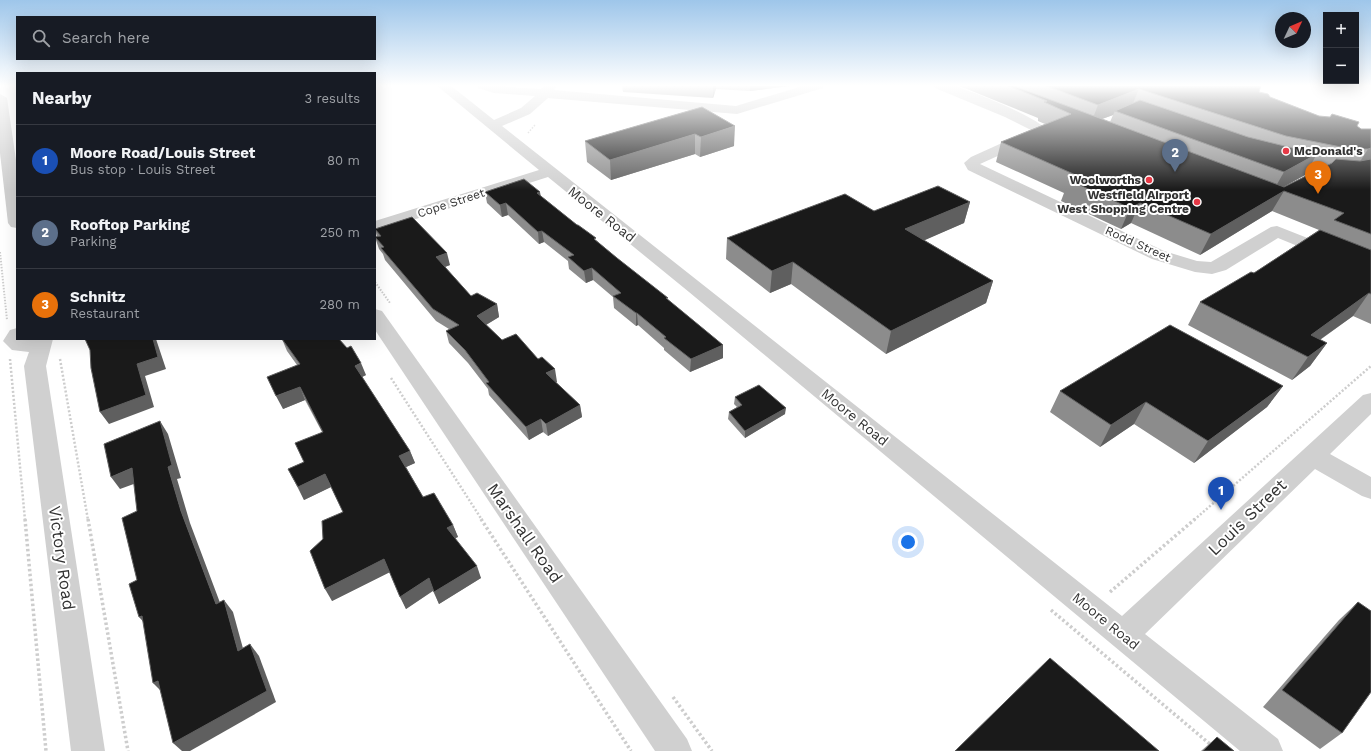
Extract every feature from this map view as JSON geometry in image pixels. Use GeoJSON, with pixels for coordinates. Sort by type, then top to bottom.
{"type":"FeatureCollection","features":[{"type":"Feature","properties":{"kind":"street"},"geometry":{"type":"LineString","coordinates":[[3,120],[16,217]]}},
{"type":"Feature","properties":{"kind":"street","name":"Moore Road"},"geometry":{"type":"LineString","coordinates":[[485,120],[702,293],[1266,751]]}},
{"type":"Feature","properties":{"kind":"street"},"geometry":{"type":"LineString","coordinates":[[496,129],[524,120]]}},
{"type":"Feature","properties":{"kind":"street","name":"Rodd Street"},"geometry":{"type":"LineString","coordinates":[[1025,120],[1035,125],[1040,130],[976,160],[972,163],[973,167],[1158,255],[1195,266],[1212,268],[1219,266],[1277,231],[1371,270]]}},
{"type":"Feature","properties":{"kind":"street"},"geometry":{"type":"LineString","coordinates":[[1264,159],[1312,176],[1346,175],[1367,171]]}},
{"type":"Feature","properties":{"kind":"street","name":"Cope Street"},"geometry":{"type":"LineString","coordinates":[[376,227],[549,172]]}},
{"type":"Feature","properties":{"kind":"street","name":"Marshall Road"},"geometry":{"type":"LineString","coordinates":[[376,316],[675,751]]}},
{"type":"Feature","properties":{"kind":"street","name":"Victory Road"},"geometry":{"type":"LineString","coordinates":[[49,343],[14,344],[88,751]]}},
{"type":"Feature","properties":{"kind":"street","name":"Louis Street"},"geometry":{"type":"LineString","coordinates":[[1123,635],[1312,455],[1371,401]]}},
{"type":"Feature","properties":{"kind":"street"},"geometry":{"type":"LineString","coordinates":[[1312,455],[1371,489]]}},
{"type":"Feature","properties":{"kind":"path"},"geometry":{"type":"LineString","coordinates":[[527,136],[535,120]]}},
{"type":"Feature","properties":{"kind":"path"},"geometry":{"type":"LineString","coordinates":[[0,252],[14,344],[46,751]]}},
{"type":"Feature","properties":{"kind":"path"},"geometry":{"type":"LineString","coordinates":[[49,343],[128,751]]}},
{"type":"Feature","properties":{"kind":"path"},"geometry":{"type":"LineString","coordinates":[[1105,591],[1111,592],[1371,366]]}},
{"type":"Feature","properties":{"kind":"path"},"geometry":{"type":"LineString","coordinates":[[388,372],[631,751]]}},
{"type":"Feature","properties":{"kind":"building"},"geometry":{"type":"Polygon","coordinates":[[[657,120],[725,120],[735,126],[701,137],[695,134],[610,160],[585,141],[657,120]]]}},
{"type":"Feature","properties":{"kind":"building"},"geometry":{"type":"Polygon","coordinates":[[[1056,120],[1105,120],[1284,187],[1332,163],[1336,159],[1360,161],[1371,159],[1371,234],[1334,220],[1344,213],[1284,191],[1211,234],[1140,203],[1130,208],[1069,180],[1078,176],[1001,142],[1056,120]]]}},
{"type":"Feature","properties":{"kind":"building"},"geometry":{"type":"Polygon","coordinates":[[[1140,120],[1199,120],[1248,137],[1317,154],[1284,172],[1140,120]]]}},
{"type":"Feature","properties":{"kind":"building"},"geometry":{"type":"Polygon","coordinates":[[[1236,120],[1352,120],[1359,122],[1357,126],[1361,129],[1371,129],[1371,148],[1351,149],[1286,136],[1236,120]]]}},
{"type":"Feature","properties":{"kind":"building"},"geometry":{"type":"Polygon","coordinates":[[[524,179],[540,192],[537,193],[596,238],[594,239],[668,298],[666,298],[723,345],[691,359],[664,338],[666,337],[637,313],[613,296],[621,293],[592,268],[584,271],[568,257],[574,255],[542,231],[538,232],[506,203],[500,205],[485,192],[524,179]]]}},
{"type":"Feature","properties":{"kind":"building"},"geometry":{"type":"Polygon","coordinates":[[[938,186],[970,202],[905,229],[993,281],[891,331],[793,262],[772,271],[727,238],[845,194],[874,211],[938,186]]]}},
{"type":"Feature","properties":{"kind":"building"},"geometry":{"type":"Polygon","coordinates":[[[412,217],[447,253],[436,257],[471,296],[477,293],[497,304],[477,316],[502,340],[516,334],[538,359],[542,357],[555,369],[546,373],[580,405],[546,424],[541,419],[526,427],[486,383],[489,382],[465,350],[446,331],[459,325],[433,309],[381,248],[384,247],[376,238],[381,236],[376,229],[412,217]]]}},
{"type":"Feature","properties":{"kind":"building"},"geometry":{"type":"Polygon","coordinates":[[[1320,230],[1371,250],[1371,294],[1369,293],[1311,335],[1327,343],[1308,357],[1200,302],[1251,272],[1254,273],[1320,230]]]}},
{"type":"Feature","properties":{"kind":"building"},"geometry":{"type":"Polygon","coordinates":[[[1170,325],[1283,386],[1208,441],[1146,402],[1111,425],[1060,391],[1170,325]]]}},
{"type":"Feature","properties":{"kind":"building"},"geometry":{"type":"Polygon","coordinates":[[[85,340],[153,340],[158,357],[137,364],[146,395],[100,412],[91,368],[90,350],[85,340]]]}},
{"type":"Feature","properties":{"kind":"building"},"geometry":{"type":"Polygon","coordinates":[[[283,340],[340,340],[347,348],[351,346],[361,363],[355,366],[410,451],[399,456],[423,497],[434,493],[453,525],[447,528],[477,566],[434,592],[429,578],[400,597],[384,559],[325,589],[310,551],[323,539],[322,521],[343,512],[325,474],[298,487],[288,469],[304,462],[295,443],[323,432],[300,387],[276,396],[267,377],[300,364],[283,340]]]}},
{"type":"Feature","properties":{"kind":"building"},"geometry":{"type":"Polygon","coordinates":[[[759,385],[786,408],[745,431],[729,412],[742,405],[735,397],[759,385]]]}},
{"type":"Feature","properties":{"kind":"building"},"geometry":{"type":"Polygon","coordinates":[[[160,421],[172,465],[168,467],[181,511],[216,604],[224,600],[238,651],[250,644],[267,691],[173,743],[158,681],[153,683],[142,616],[139,617],[129,584],[137,580],[122,518],[137,511],[132,468],[111,477],[104,444],[160,421]]]}},
{"type":"Feature","properties":{"kind":"building"},"geometry":{"type":"Polygon","coordinates":[[[1358,602],[1371,611],[1371,692],[1342,733],[1282,690],[1358,602]]]}},
{"type":"Feature","properties":{"kind":"building"},"geometry":{"type":"Polygon","coordinates":[[[1050,658],[1159,751],[955,751],[1050,658]]]}},
{"type":"Feature","properties":{"kind":"building"},"geometry":{"type":"Polygon","coordinates":[[[1217,737],[1234,751],[1203,751],[1217,737]]]}},
{"type":"Feature","properties":{"kind":"place","name":"McDonald's"},"geometry":{"type":"Point","coordinates":[1286,151]}},
{"type":"Feature","properties":{"kind":"place","name":"Rooftop Parking"},"geometry":{"type":"Point","coordinates":[1175,172]}},
{"type":"Feature","properties":{"kind":"place","name":"Woolworths"},"geometry":{"type":"Point","coordinates":[1149,180]}},
{"type":"Feature","properties":{"kind":"place","name":"Schnitz"},"geometry":{"type":"Point","coordinates":[1318,194]}},
{"type":"Feature","properties":{"kind":"place","name":"Westfield Airport West Shopping Centre"},"geometry":{"type":"Point","coordinates":[1197,202]}},
{"type":"Feature","properties":{"kind":"place","name":"Moore Road/Louis Street"},"geometry":{"type":"Point","coordinates":[1221,510]}}]}
